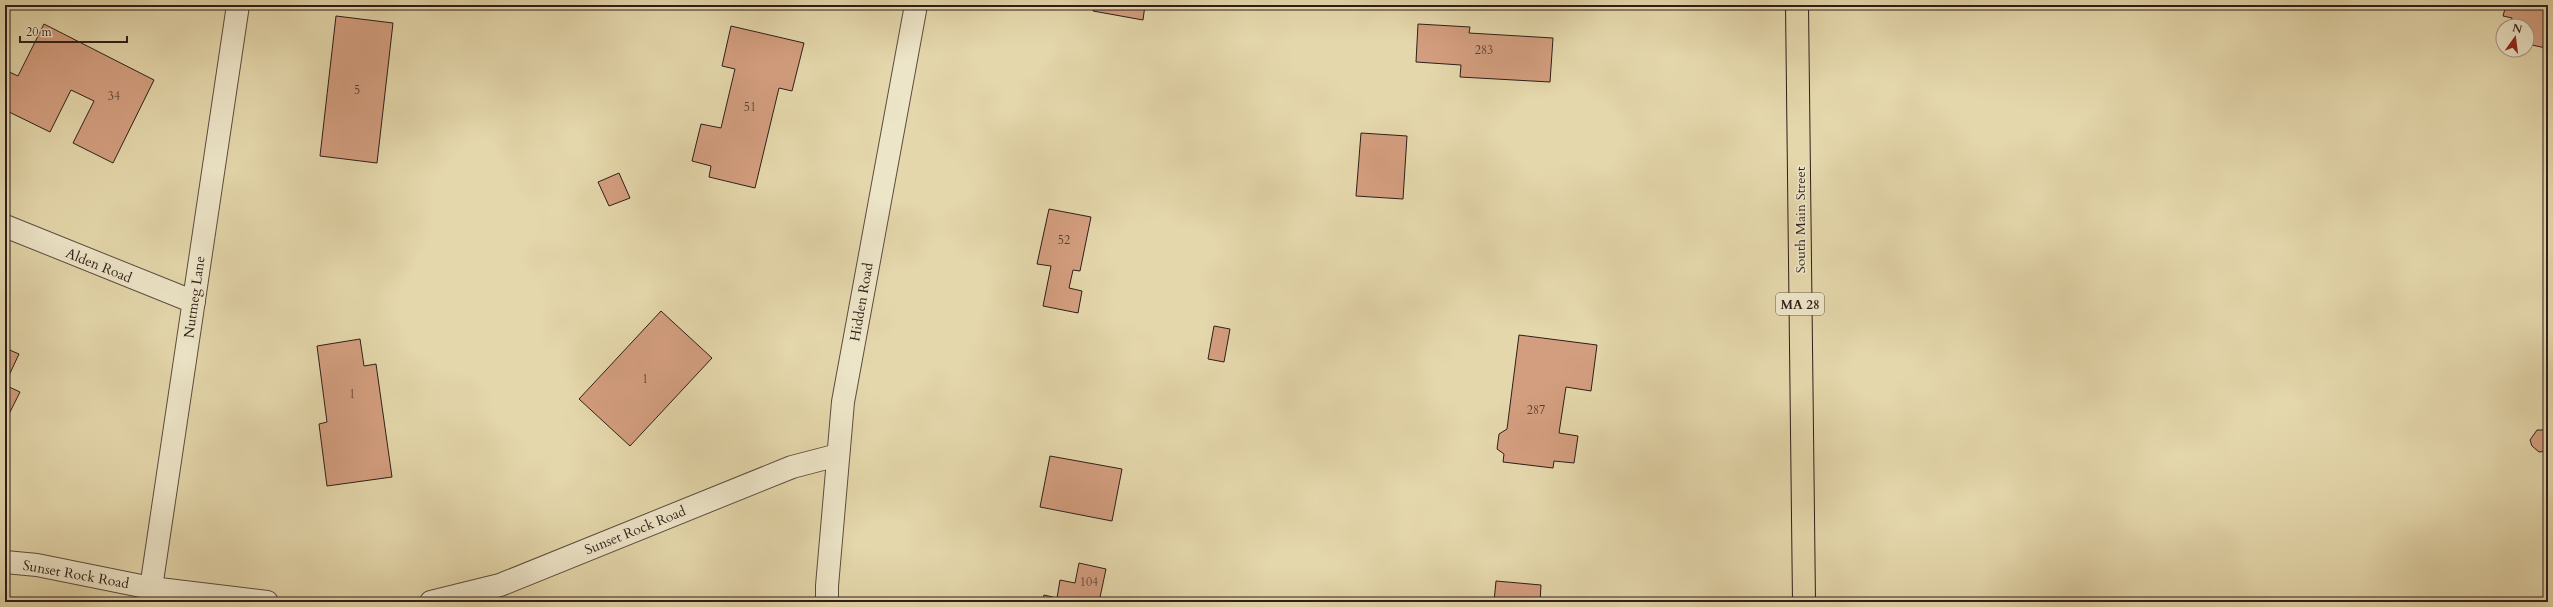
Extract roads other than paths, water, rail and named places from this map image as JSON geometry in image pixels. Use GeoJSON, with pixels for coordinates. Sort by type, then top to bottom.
{"type":"FeatureCollection","features":[{"type":"Feature","properties":{"kind":"main road","name":"South Main Street"},"geometry":{"type":"LineString","coordinates":[[1798,5],[1804,602]]}},
{"type":"Feature","properties":{"kind":"street","name":"Nutmeg Lane"},"geometry":{"type":"LineString","coordinates":[[151,588],[238,5]]}},
{"type":"Feature","properties":{"kind":"street","name":"Hidden Road"},"geometry":{"type":"LineString","coordinates":[[827,602],[827,586],[843,402],[916,5]]}},
{"type":"Feature","properties":{"kind":"street","name":"Alden Road"},"geometry":{"type":"LineString","coordinates":[[5,226],[194,302]]}},
{"type":"Feature","properties":{"kind":"street","name":"Sunset Rock Road"},"geometry":{"type":"LineString","coordinates":[[431,602],[500,585],[792,467],[838,455]]}},
{"type":"Feature","properties":{"kind":"street","name":"Sunset Rock Road"},"geometry":{"type":"LineString","coordinates":[[5,562],[37,566],[151,588],[267,602]]}}]}
